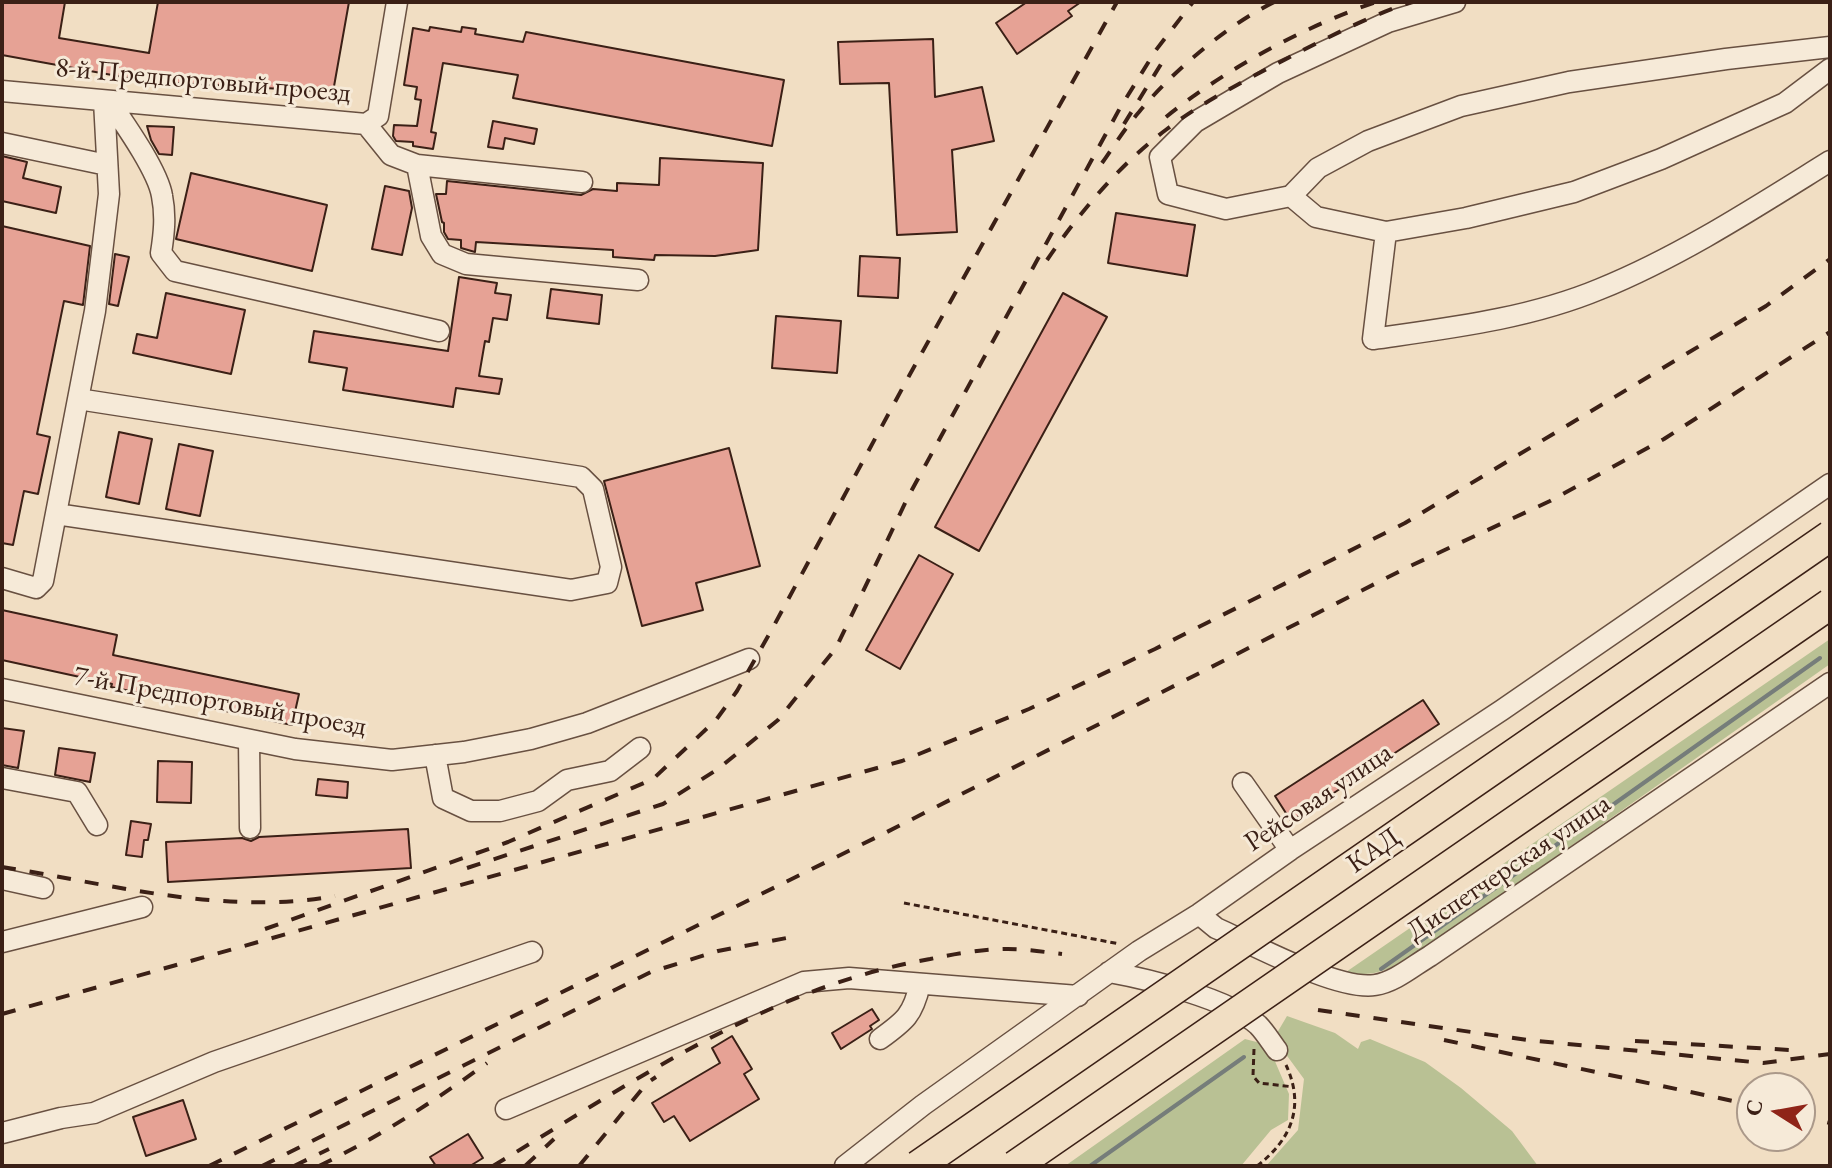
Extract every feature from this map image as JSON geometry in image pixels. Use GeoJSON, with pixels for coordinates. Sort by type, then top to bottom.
{"type":"FeatureCollection","features":[{"type":"Feature","properties":{"kind":"highway","name":"КАД"},"geometry":{"type":"LineString","coordinates":[[918,1166],[1830,536]]}},
{"type":"Feature","properties":{"kind":"highway","name":"КАД"},"geometry":{"type":"LineString","coordinates":[[1015,1166],[1830,604]]}},
{"type":"Feature","properties":{"kind":"street","name":"8-й Предпортовый проезд"},"geometry":{"type":"LineString","coordinates":[[2,91],[366,124],[378,116],[397,2]]}},
{"type":"Feature","properties":{"kind":"street"},"geometry":{"type":"LineString","coordinates":[[1455,2],[1388,22],[1278,73],[1195,122],[1160,157],[1168,194],[1226,209],[1291,196],[1318,168],[1355,148],[1461,106],[1569,82],[1830,47]]}},
{"type":"Feature","properties":{"kind":"street"},"geometry":{"type":"LineString","coordinates":[[1291,196],[1316,217],[1386,232],[1466,218],[1574,192],[1661,159],[1785,103],[1830,69]]}},
{"type":"Feature","properties":{"kind":"street"},"geometry":{"type":"LineString","coordinates":[[2,578],[36,588],[43,581],[95,311],[109,194],[106,101]]}},
{"type":"Feature","properties":{"kind":"street"},"geometry":{"type":"LineString","coordinates":[[106,101],[131,132],[162,192],[165,228],[161,253],[175,271],[439,331]]}},
{"type":"Feature","properties":{"kind":"street"},"geometry":{"type":"LineString","coordinates":[[366,124],[391,155],[417,165],[582,182]]}},
{"type":"Feature","properties":{"kind":"street"},"geometry":{"type":"LineString","coordinates":[[2,143],[107,165]]}},
{"type":"Feature","properties":{"kind":"street"},"geometry":{"type":"LineString","coordinates":[[1386,232],[1373,339],[1475,324],[1597,291],[1654,266],[1830,161]]}},
{"type":"Feature","properties":{"kind":"street"},"geometry":{"type":"LineString","coordinates":[[417,165],[431,236],[442,254],[466,264],[638,280]]}},
{"type":"Feature","properties":{"kind":"street"},"geometry":{"type":"LineString","coordinates":[[56,514],[571,590],[607,583],[611,567],[593,489],[581,477],[78,399]]}},
{"type":"Feature","properties":{"kind":"street","name":"Рейсовая улица"},"geometry":{"type":"LineString","coordinates":[[845,1166],[923,1105],[1139,951],[1502,710],[1830,484]]}},
{"type":"Feature","properties":{"kind":"street","name":"7-й Предпортовый проезд"},"geometry":{"type":"LineString","coordinates":[[2,689],[249,740],[350,757],[392,760],[531,739],[587,723],[749,659]]}},
{"type":"Feature","properties":{"kind":"street","name":"Диспетчерская улица"},"geometry":{"type":"LineString","coordinates":[[1199,914],[1216,928],[1345,983],[1373,985],[1389,981],[1830,683]]}},
{"type":"Feature","properties":{"kind":"street"},"geometry":{"type":"LineString","coordinates":[[249,740],[250,828]]}},
{"type":"Feature","properties":{"kind":"street"},"geometry":{"type":"LineString","coordinates":[[435,755],[443,798],[471,811],[500,811],[538,801],[567,780],[610,771],[640,748]]}},
{"type":"Feature","properties":{"kind":"street"},"geometry":{"type":"LineString","coordinates":[[2,778],[77,792],[97,825]]}},
{"type":"Feature","properties":{"kind":"street"},"geometry":{"type":"LineString","coordinates":[[1243,783],[1290,850]]}},
{"type":"Feature","properties":{"kind":"street"},"geometry":{"type":"LineString","coordinates":[[2,879],[43,888]]}},
{"type":"Feature","properties":{"kind":"street"},"geometry":{"type":"LineString","coordinates":[[2,942],[142,907]]}},
{"type":"Feature","properties":{"kind":"street"},"geometry":{"type":"LineString","coordinates":[[2,1133],[94,1113],[214,1062],[532,952]]}},
{"type":"Feature","properties":{"kind":"street"},"geometry":{"type":"LineString","coordinates":[[1109,972],[1139,977],[1215,1002],[1259,1026],[1277,1050]]}},
{"type":"Feature","properties":{"kind":"street"},"geometry":{"type":"LineString","coordinates":[[506,1109],[804,982],[849,978],[1078,996]]}},
{"type":"Feature","properties":{"kind":"street"},"geometry":{"type":"LineString","coordinates":[[880,1039],[907,1019],[915,1005],[920,984]]}},
{"type":"Feature","properties":{"kind":"path"},"geometry":{"type":"LineString","coordinates":[[904,903],[1139,951]]}},
{"type":"Feature","properties":{"kind":"path"},"geometry":{"type":"LineString","coordinates":[[1259,1026],[1254,1045],[1253,1076],[1259,1083],[1268,1086],[1294,1087]]}},
{"type":"Feature","properties":{"kind":"path"},"geometry":{"type":"LineString","coordinates":[[1257,1166],[1269,1157],[1294,1117],[1294,1087],[1277,1050]]}},
{"type":"Feature","properties":{"kind":"green space"},"geometry":{"type":"Polygon","coordinates":[[[1830,639],[1830,664],[1449,932],[1388,969],[1361,974],[1346,972],[1830,639]]]}},
{"type":"Feature","properties":{"kind":"green space"},"geometry":{"type":"Polygon","coordinates":[[[1287,1016],[1335,1033],[1358,1049],[1361,1042],[1370,1039],[1425,1062],[1512,1131],[1538,1166],[1266,1166],[1298,1130],[1304,1079],[1274,1038],[1287,1016]]]}},
{"type":"Feature","properties":{"kind":"green space"},"geometry":{"type":"Polygon","coordinates":[[[1245,1039],[1268,1045],[1289,1094],[1288,1120],[1271,1130],[1241,1166],[1065,1166],[1245,1039]]]}},
{"type":"Feature","properties":{"kind":"building"},"geometry":{"type":"Polygon","coordinates":[[[2,2],[65,2],[59,38],[149,53],[158,2],[349,2],[333,92],[145,81],[2,55],[2,2]]]}},
{"type":"Feature","properties":{"kind":"building"},"geometry":{"type":"Polygon","coordinates":[[[1027,2],[1081,2],[1068,11],[1072,16],[1017,54],[996,23],[1027,2]]]}},
{"type":"Feature","properties":{"kind":"building"},"geometry":{"type":"Polygon","coordinates":[[[430,27],[461,32],[462,27],[476,29],[475,34],[523,42],[526,32],[784,80],[772,146],[513,98],[518,75],[443,63],[431,132],[436,133],[433,149],[413,146],[413,142],[396,141],[394,125],[417,126],[421,100],[415,99],[417,87],[404,85],[413,28],[429,31],[430,27]]]}},
{"type":"Feature","properties":{"kind":"building"},"geometry":{"type":"Polygon","coordinates":[[[933,39],[935,97],[982,87],[994,141],[952,150],[957,232],[897,235],[889,83],[840,84],[838,42],[933,39]]]}},
{"type":"Feature","properties":{"kind":"building"},"geometry":{"type":"Polygon","coordinates":[[[493,121],[537,129],[534,144],[505,138],[503,149],[488,147],[493,121]]]}},
{"type":"Feature","properties":{"kind":"building"},"geometry":{"type":"Polygon","coordinates":[[[147,126],[174,127],[172,155],[159,154],[147,126]]]}},
{"type":"Feature","properties":{"kind":"building"},"geometry":{"type":"Polygon","coordinates":[[[2,156],[27,162],[23,178],[61,187],[56,213],[2,201],[2,156]]]}},
{"type":"Feature","properties":{"kind":"building"},"geometry":{"type":"Polygon","coordinates":[[[660,158],[763,163],[758,250],[715,256],[655,255],[654,260],[613,257],[613,250],[476,242],[475,252],[461,248],[461,240],[448,239],[444,232],[436,194],[446,194],[447,181],[581,195],[593,189],[617,191],[617,183],[659,185],[660,158]]]}},
{"type":"Feature","properties":{"kind":"building"},"geometry":{"type":"Polygon","coordinates":[[[191,173],[327,205],[312,271],[176,239],[191,173]]]}},
{"type":"Feature","properties":{"kind":"building"},"geometry":{"type":"Polygon","coordinates":[[[385,186],[409,191],[412,208],[402,255],[372,249],[385,186]]]}},
{"type":"Feature","properties":{"kind":"building"},"geometry":{"type":"Polygon","coordinates":[[[1116,213],[1195,225],[1187,276],[1108,263],[1116,213]]]}},
{"type":"Feature","properties":{"kind":"building"},"geometry":{"type":"Polygon","coordinates":[[[2,226],[90,246],[83,305],[64,301],[37,434],[50,437],[38,494],[24,491],[13,545],[2,543],[2,226]]]}},
{"type":"Feature","properties":{"kind":"building"},"geometry":{"type":"Polygon","coordinates":[[[115,254],[129,257],[118,306],[109,304],[115,254]]]}},
{"type":"Feature","properties":{"kind":"building"},"geometry":{"type":"Polygon","coordinates":[[[860,256],[900,258],[898,298],[858,296],[860,256]]]}},
{"type":"Feature","properties":{"kind":"building"},"geometry":{"type":"Polygon","coordinates":[[[459,277],[497,283],[495,293],[511,295],[507,320],[493,318],[479,376],[502,379],[499,394],[456,388],[453,407],[343,390],[347,368],[309,362],[314,331],[448,351],[459,277]]]}},
{"type":"Feature","properties":{"kind":"building"},"geometry":{"type":"Polygon","coordinates":[[[551,289],[602,295],[599,324],[547,318],[551,289]]]}},
{"type":"Feature","properties":{"kind":"building"},"geometry":{"type":"Polygon","coordinates":[[[166,293],[245,310],[231,374],[133,353],[137,334],[157,338],[166,293]]]}},
{"type":"Feature","properties":{"kind":"building"},"geometry":{"type":"Polygon","coordinates":[[[1063,293],[1107,317],[979,551],[935,527],[1063,293]]]}},
{"type":"Feature","properties":{"kind":"building"},"geometry":{"type":"Polygon","coordinates":[[[776,316],[841,321],[837,373],[772,368],[776,316]]]}},
{"type":"Feature","properties":{"kind":"building"},"geometry":{"type":"Polygon","coordinates":[[[119,432],[152,439],[139,504],[106,497],[119,432]]]}},
{"type":"Feature","properties":{"kind":"building"},"geometry":{"type":"Polygon","coordinates":[[[179,444],[213,451],[200,516],[166,509],[179,444]]]}},
{"type":"Feature","properties":{"kind":"building"},"geometry":{"type":"Polygon","coordinates":[[[729,448],[760,566],[696,583],[703,610],[642,626],[604,481],[729,448]]]}},
{"type":"Feature","properties":{"kind":"building"},"geometry":{"type":"Polygon","coordinates":[[[919,555],[953,574],[900,669],[866,650],[919,555]]]}},
{"type":"Feature","properties":{"kind":"building"},"geometry":{"type":"Polygon","coordinates":[[[2,610],[117,635],[113,655],[299,694],[292,725],[111,687],[112,684],[2,660],[2,610]]]}},
{"type":"Feature","properties":{"kind":"building"},"geometry":{"type":"Polygon","coordinates":[[[1423,700],[1439,724],[1291,821],[1275,796],[1423,700]]]}},
{"type":"Feature","properties":{"kind":"building"},"geometry":{"type":"Polygon","coordinates":[[[2,728],[24,731],[18,768],[2,765],[2,728]]]}},
{"type":"Feature","properties":{"kind":"building"},"geometry":{"type":"Polygon","coordinates":[[[59,748],[95,753],[90,782],[55,775],[59,748]]]}},
{"type":"Feature","properties":{"kind":"building"},"geometry":{"type":"Polygon","coordinates":[[[158,761],[192,762],[191,803],[157,802],[158,761]]]}},
{"type":"Feature","properties":{"kind":"building"},"geometry":{"type":"Polygon","coordinates":[[[318,779],[348,782],[347,798],[316,795],[318,779]]]}},
{"type":"Feature","properties":{"kind":"building"},"geometry":{"type":"Polygon","coordinates":[[[131,821],[151,824],[148,840],[144,840],[142,857],[126,855],[131,821]]]}},
{"type":"Feature","properties":{"kind":"building"},"geometry":{"type":"Polygon","coordinates":[[[408,829],[411,868],[168,882],[166,842],[242,838],[251,841],[259,837],[408,829]]]}},
{"type":"Feature","properties":{"kind":"building"},"geometry":{"type":"Polygon","coordinates":[[[872,1009],[879,1020],[870,1026],[872,1029],[841,1049],[832,1033],[872,1009]]]}},
{"type":"Feature","properties":{"kind":"building"},"geometry":{"type":"Polygon","coordinates":[[[732,1036],[752,1069],[744,1074],[759,1099],[690,1141],[674,1116],[664,1122],[652,1103],[720,1063],[712,1048],[732,1036]]]}},
{"type":"Feature","properties":{"kind":"building"},"geometry":{"type":"Polygon","coordinates":[[[183,1100],[196,1139],[146,1156],[133,1117],[183,1100]]]}},
{"type":"Feature","properties":{"kind":"building"},"geometry":{"type":"Polygon","coordinates":[[[468,1134],[483,1158],[470,1166],[436,1166],[430,1157],[468,1134]]]}},
{"type":"Feature","properties":{"kind":"waterway"},"geometry":{"type":"LineString","coordinates":[[1381,969],[1820,658]]}},
{"type":"Feature","properties":{"kind":"waterway"},"geometry":{"type":"LineString","coordinates":[[1090,1166],[1244,1057]]}},
{"type":"Feature","properties":{"kind":"railway"},"geometry":{"type":"LineString","coordinates":[[265,929],[508,842],[653,779],[716,720],[737,691],[771,631],[1117,2]]}},
{"type":"Feature","properties":{"kind":"railway"},"geometry":{"type":"LineString","coordinates":[[467,868],[663,804],[718,769],[778,720],[836,648],[908,497],[1120,108],[1156,50],[1193,2]]}},
{"type":"Feature","properties":{"kind":"railway"},"geometry":{"type":"LineString","coordinates":[[1102,163],[1139,112],[1184,66],[1237,24],[1274,2]]}},
{"type":"Feature","properties":{"kind":"railway"},"geometry":{"type":"LineString","coordinates":[[1166,117],[1213,83],[1266,51],[1321,23],[1376,2]]}},
{"type":"Feature","properties":{"kind":"railway"},"geometry":{"type":"LineString","coordinates":[[1047,260],[1117,173],[1181,119],[1318,42],[1411,2]]}},
{"type":"Feature","properties":{"kind":"railway"},"geometry":{"type":"LineString","coordinates":[[1124,124],[1166,56]]}},
{"type":"Feature","properties":{"kind":"railway"},"geometry":{"type":"LineString","coordinates":[[2,1014],[902,761],[1029,709],[1405,523],[1766,306],[1830,259]]}},
{"type":"Feature","properties":{"kind":"railway"},"geometry":{"type":"LineString","coordinates":[[209,1166],[881,835],[1406,568],[1550,501],[1664,439],[1830,332]]}},
{"type":"Feature","properties":{"kind":"railway"},"geometry":{"type":"LineString","coordinates":[[2,867],[210,900],[294,901],[335,896]]}},
{"type":"Feature","properties":{"kind":"railway"},"geometry":{"type":"LineString","coordinates":[[262,1166],[651,972],[718,951],[792,937]]}},
{"type":"Feature","properties":{"kind":"railway"},"geometry":{"type":"LineString","coordinates":[[493,1166],[703,1042],[813,991],[870,973],[969,952],[1015,949],[1062,954]]}},
{"type":"Feature","properties":{"kind":"railway"},"geometry":{"type":"LineString","coordinates":[[1318,1010],[1527,1040],[1763,1063],[1830,1054]]}},
{"type":"Feature","properties":{"kind":"railway"},"geometry":{"type":"LineString","coordinates":[[1444,1040],[1736,1102]]}},
{"type":"Feature","properties":{"kind":"railway"},"geometry":{"type":"LineString","coordinates":[[1635,1041],[1790,1050]]}},
{"type":"Feature","properties":{"kind":"railway"},"geometry":{"type":"LineString","coordinates":[[319,1166],[405,1118],[487,1063]]}},
{"type":"Feature","properties":{"kind":"railway"},"geometry":{"type":"LineString","coordinates":[[579,1166],[647,1083],[656,1077]]}},
{"type":"Feature","properties":{"kind":"railway"},"geometry":{"type":"LineString","coordinates":[[1816,1120],[1830,1123]]}},
{"type":"Feature","properties":{"kind":"railway"},"geometry":{"type":"LineString","coordinates":[[525,1166],[554,1139]]}},
{"type":"Feature","properties":{"kind":"railway"},"geometry":{"type":"LineString","coordinates":[[294,1166],[329,1149]]}}]}
